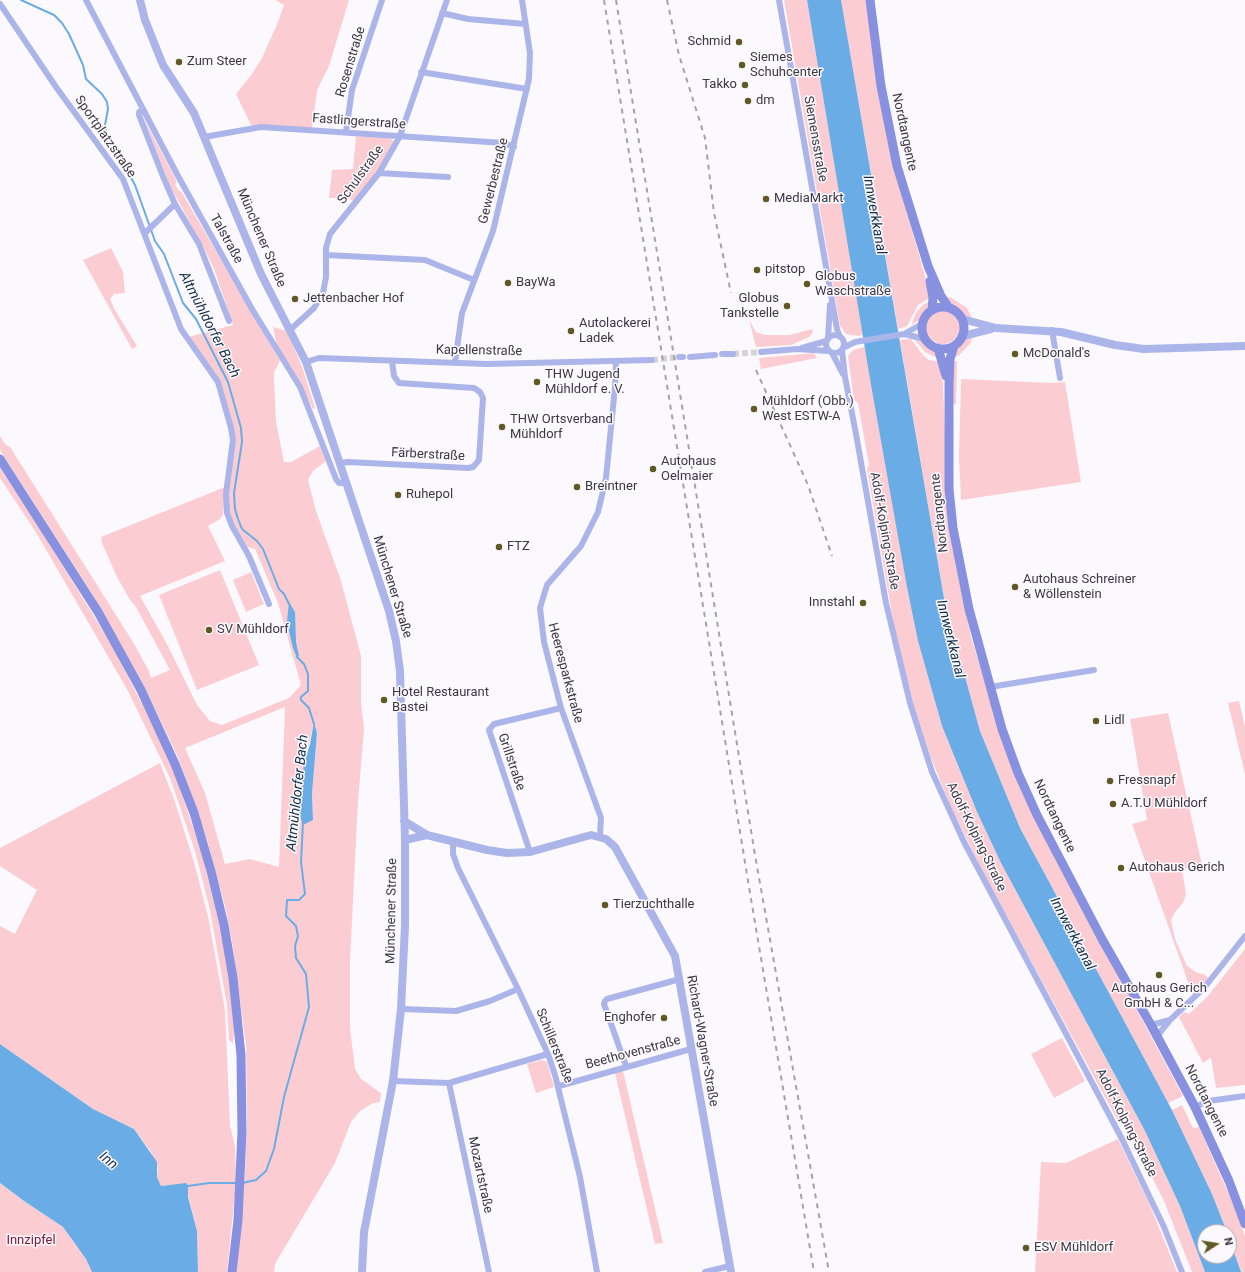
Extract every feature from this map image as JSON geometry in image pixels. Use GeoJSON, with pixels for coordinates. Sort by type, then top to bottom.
{"type":"FeatureCollection","features":[{"type":"Feature","properties":{"kind":"main road","name":"Nordtangente"},"geometry":{"type":"LineString","coordinates":[[870,0],[881,86],[892,142],[910,213],[928,266],[941,296],[949,308],[957,312],[962,319]]}},
{"type":"Feature","properties":{"kind":"main road","name":"Nordtangente"},"geometry":{"type":"LineString","coordinates":[[928,266],[933,298],[932,310]]}},
{"type":"Feature","properties":{"kind":"main road"},"geometry":{"type":"LineString","coordinates":[[949,308],[940,307],[932,310],[926,316],[922,324],[922,332],[926,340],[938,348],[948,349],[954,346]]}},
{"type":"Feature","properties":{"kind":"main road"},"geometry":{"type":"LineString","coordinates":[[962,319],[964,326],[963,336]]}},
{"type":"Feature","properties":{"kind":"main road","name":"Nordtangente"},"geometry":{"type":"LineString","coordinates":[[963,336],[954,346],[950,359],[949,489],[953,528],[969,609],[990,687],[1018,772],[1037,815],[1102,939],[1152,1025],[1195,1107],[1229,1181],[1245,1224]]}},
{"type":"Feature","properties":{"kind":"main road","name":"Nordtangente"},"geometry":{"type":"LineString","coordinates":[[938,348],[943,360],[949,385]]}},
{"type":"Feature","properties":{"kind":"main road"},"geometry":{"type":"LineString","coordinates":[[0,459],[68,564],[121,652],[165,740],[194,813],[219,900],[233,978],[241,1055],[243,1117],[240,1188],[232,1272]]}},
{"type":"Feature","properties":{"kind":"street","name":"Talstraße"},"geometry":{"type":"LineString","coordinates":[[86,0],[142,110],[252,309],[300,387],[336,479],[339,483],[347,483]]}},
{"type":"Feature","properties":{"kind":"street","name":"Münchener Straße"},"geometry":{"type":"LineString","coordinates":[[140,0],[145,20],[163,65],[190,105],[230,195],[261,274],[291,329],[306,362],[389,611],[396,641],[400,671],[405,840],[405,926],[401,1009],[393,1081],[364,1232],[362,1272]]}},
{"type":"Feature","properties":{"kind":"street","name":"Rosenstraße"},"geometry":{"type":"LineString","coordinates":[[346,132],[352,90],[382,0]]}},
{"type":"Feature","properties":{"kind":"street","name":"Schulstraße"},"geometry":{"type":"LineString","coordinates":[[291,329],[314,308],[323,293],[326,277],[327,241],[330,234],[379,173],[400,136],[447,0]]}},
{"type":"Feature","properties":{"kind":"street","name":"Gewerbestraße"},"geometry":{"type":"LineString","coordinates":[[455,362],[462,313],[493,231],[527,89],[530,64],[522,0]]}},
{"type":"Feature","properties":{"kind":"street","name":"Siemensstraße"},"geometry":{"type":"LineString","coordinates":[[779,0],[837,328],[841,338]]}},
{"type":"Feature","properties":{"kind":"street","name":"Sportplatzstraße"},"geometry":{"type":"LineString","coordinates":[[0,4],[56,87],[123,179],[146,232],[181,329],[212,372],[220,388],[232,440],[226,494],[227,513],[232,526],[249,556],[269,604]]}},
{"type":"Feature","properties":{"kind":"street"},"geometry":{"type":"LineString","coordinates":[[442,13],[468,19],[526,24]]}},
{"type":"Feature","properties":{"kind":"street"},"geometry":{"type":"LineString","coordinates":[[422,72],[527,89]]}},
{"type":"Feature","properties":{"kind":"street"},"geometry":{"type":"LineString","coordinates":[[142,110],[139,112],[140,118],[175,204],[199,244],[229,321]]}},
{"type":"Feature","properties":{"kind":"street","name":"Fastlingerstraße"},"geometry":{"type":"LineString","coordinates":[[204,137],[260,127],[504,143],[514,147]]}},
{"type":"Feature","properties":{"kind":"street"},"geometry":{"type":"LineString","coordinates":[[379,173],[448,177]]}},
{"type":"Feature","properties":{"kind":"street"},"geometry":{"type":"LineString","coordinates":[[146,232],[175,204]]}},
{"type":"Feature","properties":{"kind":"street"},"geometry":{"type":"LineString","coordinates":[[326,255],[425,260],[474,280]]}},
{"type":"Feature","properties":{"kind":"street","name":"Siemensstraße"},"geometry":{"type":"LineString","coordinates":[[827,340],[830,312],[829,282]]}},
{"type":"Feature","properties":{"kind":"street"},"geometry":{"type":"LineString","coordinates":[[962,319],[996,328],[1052,330],[1079,335],[1115,345],[1144,349],[1245,346]]}},
{"type":"Feature","properties":{"kind":"street"},"geometry":{"type":"LineString","coordinates":[[761,352],[797,349],[831,352],[842,349],[855,342],[904,334],[922,324]]}},
{"type":"Feature","properties":{"kind":"street"},"geometry":{"type":"LineString","coordinates":[[963,336],[996,328]]}},
{"type":"Feature","properties":{"kind":"street"},"geometry":{"type":"LineString","coordinates":[[1052,330],[1060,378]]}},
{"type":"Feature","properties":{"kind":"street"},"geometry":{"type":"LineString","coordinates":[[904,334],[926,340]]}},
{"type":"Feature","properties":{"kind":"street"},"geometry":{"type":"LineString","coordinates":[[797,349],[827,340],[835,335],[855,342]]}},
{"type":"Feature","properties":{"kind":"street"},"geometry":{"type":"LineString","coordinates":[[841,338],[842,349]]}},
{"type":"Feature","properties":{"kind":"street"},"geometry":{"type":"LineString","coordinates":[[827,340],[826,346],[831,352]]}},
{"type":"Feature","properties":{"kind":"street","name":"Adolf-Kolping-Straße"},"geometry":{"type":"LineString","coordinates":[[842,349],[844,377],[890,623],[910,703],[932,772],[967,848],[1122,1139],[1164,1227],[1182,1272]]}},
{"type":"Feature","properties":{"kind":"street","name":"Adolf-Kolping-Straße"},"geometry":{"type":"LineString","coordinates":[[831,352],[844,377]]}},
{"type":"Feature","properties":{"kind":"street"},"geometry":{"type":"LineString","coordinates":[[722,354],[733,354]]}},
{"type":"Feature","properties":{"kind":"street"},"geometry":{"type":"LineString","coordinates":[[690,357],[715,355]]}},
{"type":"Feature","properties":{"kind":"street","name":"Kapellenstraße"},"geometry":{"type":"LineString","coordinates":[[306,362],[320,358],[487,364],[652,360]]}},
{"type":"Feature","properties":{"kind":"street","name":"Färberstraße"},"geometry":{"type":"LineString","coordinates":[[340,463],[348,462],[468,468],[473,467],[479,460],[483,398],[480,392],[474,388],[399,383],[394,376],[392,361]]}},
{"type":"Feature","properties":{"kind":"street","name":"Heeresparkstraße"},"geometry":{"type":"LineString","coordinates":[[600,836],[601,818],[561,708],[544,642],[540,608],[547,585],[578,550],[586,538],[598,512],[606,471],[615,387],[616,362]]}},
{"type":"Feature","properties":{"kind":"street"},"geometry":{"type":"LineString","coordinates":[[990,687],[1094,670]]}},
{"type":"Feature","properties":{"kind":"street","name":"Grillstraße"},"geometry":{"type":"LineString","coordinates":[[530,852],[489,730],[494,724],[561,708]]}},
{"type":"Feature","properties":{"kind":"street"},"geometry":{"type":"LineString","coordinates":[[404,821],[427,835],[507,853],[530,852],[586,835],[600,836]]}},
{"type":"Feature","properties":{"kind":"street"},"geometry":{"type":"LineString","coordinates":[[405,840],[427,835]]}},
{"type":"Feature","properties":{"kind":"street","name":"Richard-Wagner-Straße"},"geometry":{"type":"LineString","coordinates":[[600,836],[611,843],[620,856],[672,949],[680,978],[730,1269]]}},
{"type":"Feature","properties":{"kind":"street","name":"Schillerstraße"},"geometry":{"type":"LineString","coordinates":[[453,842],[453,854],[458,868],[518,989],[548,1054],[559,1086],[580,1177],[597,1272]]}},
{"type":"Feature","properties":{"kind":"street"},"geometry":{"type":"LineString","coordinates":[[1157,1036],[1170,1020],[1204,988],[1245,936]]}},
{"type":"Feature","properties":{"kind":"street"},"geometry":{"type":"LineString","coordinates":[[626,1066],[604,1004],[605,1001],[607,999],[680,978]]}},
{"type":"Feature","properties":{"kind":"street"},"geometry":{"type":"LineString","coordinates":[[401,1009],[456,1011],[490,1001],[518,989]]}},
{"type":"Feature","properties":{"kind":"street"},"geometry":{"type":"LineString","coordinates":[[1152,1025],[1170,1020]]}},
{"type":"Feature","properties":{"kind":"street","name":"Beethovenstraße"},"geometry":{"type":"LineString","coordinates":[[559,1086],[691,1049]]}},
{"type":"Feature","properties":{"kind":"street"},"geometry":{"type":"LineString","coordinates":[[393,1081],[449,1083],[548,1054]]}},
{"type":"Feature","properties":{"kind":"street","name":"Mozartstraße"},"geometry":{"type":"LineString","coordinates":[[449,1083],[489,1272]]}},
{"type":"Feature","properties":{"kind":"street"},"geometry":{"type":"LineString","coordinates":[[1195,1107],[1208,1102],[1245,1096]]}},
{"type":"Feature","properties":{"kind":"street"},"geometry":{"type":"LineString","coordinates":[[705,1272],[730,1269]]}},
{"type":"Feature","properties":{"kind":"green space"},"geometry":{"type":"Polygon","coordinates":[[[275,0],[349,0],[329,66],[317,90],[312,128],[251,125],[236,94],[252,74],[262,58],[278,22],[284,5],[275,0]]]}},
{"type":"Feature","properties":{"kind":"green space"},"geometry":{"type":"Polygon","coordinates":[[[784,0],[807,0],[863,335],[858,336],[846,334],[840,326],[784,0]]]}},
{"type":"Feature","properties":{"kind":"green space"},"geometry":{"type":"Polygon","coordinates":[[[841,0],[866,0],[892,160],[931,297],[918,305],[907,326],[898,329],[841,0]]]}},
{"type":"Feature","properties":{"kind":"green space"},"geometry":{"type":"Polygon","coordinates":[[[144,119],[177,182],[175,184],[179,191],[181,191],[280,361],[274,372],[274,378],[276,422],[284,462],[291,462],[320,446],[326,461],[313,471],[308,480],[316,511],[341,581],[361,656],[361,702],[364,729],[358,801],[350,961],[350,1028],[355,1069],[361,1079],[381,1093],[380,1102],[371,1104],[360,1111],[351,1122],[335,1163],[275,1264],[274,1272],[236,1272],[245,1174],[247,1120],[246,1045],[232,941],[225,906],[207,840],[178,757],[143,684],[91,592],[0,450],[0,436],[5,444],[10,447],[133,642],[149,671],[151,678],[170,670],[136,607],[130,600],[117,577],[102,543],[101,537],[225,487],[223,515],[220,519],[208,526],[225,561],[140,596],[168,646],[197,705],[210,721],[222,725],[289,698],[301,685],[278,603],[255,549],[247,547],[230,516],[227,505],[232,424],[223,389],[188,337],[233,325],[214,269],[170,186],[144,119]],[[285,707],[185,748],[205,793],[225,864],[250,859],[279,867],[285,707]],[[314,723],[304,763],[300,802],[300,816],[313,820],[312,794],[317,733],[314,723]]]}},
{"type":"Feature","properties":{"kind":"green space"},"geometry":{"type":"Polygon","coordinates":[[[356,136],[391,138],[394,142],[377,171],[354,201],[347,198],[329,198],[332,170],[353,169],[356,136]]]}},
{"type":"Feature","properties":{"kind":"green space"},"geometry":{"type":"Polygon","coordinates":[[[111,248],[123,272],[125,293],[114,294],[110,299],[137,346],[132,349],[83,260],[111,248]]]}},
{"type":"Feature","properties":{"kind":"green space"},"geometry":{"type":"Polygon","coordinates":[[[950,297],[967,308],[973,320],[965,317],[960,310],[947,303],[944,298],[950,297]]]}},
{"type":"Feature","properties":{"kind":"green space"},"geometry":{"type":"Polygon","coordinates":[[[931,301],[921,319],[912,325],[918,310],[924,304],[931,301]]]}},
{"type":"Feature","properties":{"kind":"green space"},"geometry":{"type":"Polygon","coordinates":[[[943,310],[955,315],[960,327],[955,339],[943,344],[931,339],[926,327],[931,315],[943,310]]]}},
{"type":"Feature","properties":{"kind":"green space"},"geometry":{"type":"Polygon","coordinates":[[[749,320],[756,332],[765,335],[790,335],[812,329],[813,332],[809,337],[791,345],[756,347],[749,320]]]}},
{"type":"Feature","properties":{"kind":"green space"},"geometry":{"type":"Polygon","coordinates":[[[273,327],[287,331],[303,369],[315,408],[313,409],[292,368],[277,346],[273,327]]]}},
{"type":"Feature","properties":{"kind":"green space"},"geometry":{"type":"Polygon","coordinates":[[[973,334],[970,344],[958,356],[953,357],[964,340],[973,334]]]}},
{"type":"Feature","properties":{"kind":"green space"},"geometry":{"type":"Polygon","coordinates":[[[911,339],[923,355],[929,360],[940,362],[943,382],[948,517],[959,581],[971,637],[1002,738],[1093,928],[1183,1096],[1168,1103],[1020,828],[980,731],[945,604],[900,340],[911,339]]]}},
{"type":"Feature","properties":{"kind":"green space"},"geometry":{"type":"Polygon","coordinates":[[[914,339],[921,340],[935,350],[937,358],[925,352],[914,339]]]}},
{"type":"Feature","properties":{"kind":"green space"},"geometry":{"type":"Polygon","coordinates":[[[865,347],[918,641],[942,726],[977,812],[1001,863],[1145,1131],[1180,1206],[1197,1251],[1197,1264],[1202,1264],[1205,1272],[1192,1272],[1164,1201],[1130,1134],[1124,1123],[1119,1123],[986,878],[951,807],[931,758],[914,707],[896,637],[867,469],[869,465],[858,403],[854,400],[848,356],[853,350],[865,347]]]}},
{"type":"Feature","properties":{"kind":"green space"},"geometry":{"type":"Polygon","coordinates":[[[814,353],[817,358],[761,369],[759,358],[814,353]]]}},
{"type":"Feature","properties":{"kind":"green space"},"geometry":{"type":"Polygon","coordinates":[[[952,361],[957,361],[956,406],[955,403],[953,406],[952,361]]]}},
{"type":"Feature","properties":{"kind":"green space"},"geometry":{"type":"Polygon","coordinates":[[[961,379],[1053,383],[1065,382],[1081,482],[961,500],[959,457],[961,379]]]}},
{"type":"Feature","properties":{"kind":"green space"},"geometry":{"type":"Polygon","coordinates":[[[0,468],[40,529],[111,644],[155,729],[177,780],[202,854],[220,928],[228,970],[234,1030],[233,1044],[229,1040],[227,1005],[210,910],[195,851],[170,778],[128,691],[37,534],[0,478],[0,468]]]}},
{"type":"Feature","properties":{"kind":"green space","name":"SV Mühldorf"},"geometry":{"type":"Polygon","coordinates":[[[220,570],[259,665],[197,690],[159,595],[220,570]]]}},
{"type":"Feature","properties":{"kind":"green space"},"geometry":{"type":"Polygon","coordinates":[[[251,572],[264,604],[246,612],[233,580],[251,572]]]}},
{"type":"Feature","properties":{"kind":"green space"},"geometry":{"type":"Polygon","coordinates":[[[1239,701],[1245,727],[1245,774],[1228,703],[1239,701]]]}},
{"type":"Feature","properties":{"kind":"green space"},"geometry":{"type":"Polygon","coordinates":[[[1168,713],[1202,865],[1182,869],[1186,894],[1183,903],[1175,912],[1171,920],[1175,939],[1187,966],[1197,973],[1204,974],[1209,979],[1193,996],[1132,824],[1147,820],[1130,719],[1168,713]]]}},
{"type":"Feature","properties":{"kind":"green space"},"geometry":{"type":"Polygon","coordinates":[[[160,763],[175,802],[194,862],[208,916],[225,1010],[230,1126],[235,1146],[236,1183],[227,1272],[198,1272],[197,1231],[187,1191],[173,1185],[161,1186],[157,1177],[158,1169],[151,1152],[134,1129],[93,1109],[0,1044],[0,926],[15,934],[37,890],[0,866],[0,848],[160,763]]]}},
{"type":"Feature","properties":{"kind":"green space"},"geometry":{"type":"Polygon","coordinates":[[[1245,949],[1245,1085],[1216,1088],[1211,1058],[1203,1063],[1179,1017],[1184,1012],[1189,1014],[1208,996],[1245,949]]]}},
{"type":"Feature","properties":{"kind":"green space"},"geometry":{"type":"Polygon","coordinates":[[[1062,1038],[1085,1081],[1054,1098],[1031,1054],[1062,1038]]]}},
{"type":"Feature","properties":{"kind":"green space"},"geometry":{"type":"Polygon","coordinates":[[[542,1060],[547,1062],[554,1087],[536,1093],[527,1064],[542,1060]]]}},
{"type":"Feature","properties":{"kind":"green space"},"geometry":{"type":"Polygon","coordinates":[[[623,1071],[663,1243],[655,1244],[615,1073],[623,1071]]]}},
{"type":"Feature","properties":{"kind":"green space"},"geometry":{"type":"Polygon","coordinates":[[[1182,1105],[1193,1128],[1199,1127],[1234,1206],[1245,1236],[1245,1272],[1241,1272],[1237,1261],[1237,1224],[1224,1224],[1212,1194],[1172,1110],[1182,1105]]]}},
{"type":"Feature","properties":{"kind":"green space"},"geometry":{"type":"Polygon","coordinates":[[[1118,1139],[1149,1203],[1177,1272],[1035,1272],[1041,1162],[1066,1163],[1118,1139]]]}},
{"type":"Feature","properties":{"kind":"green space","name":"Innzipfel"},"geometry":{"type":"Polygon","coordinates":[[[0,1183],[63,1227],[86,1259],[92,1272],[0,1272],[0,1183]]]}},
{"type":"Feature","properties":{"kind":"water","name":"Innwerkkanal"},"geometry":{"type":"Polygon","coordinates":[[[807,0],[841,0],[945,604],[980,731],[1020,828],[1172,1110],[1212,1194],[1224,1224],[1197,1224],[1197,1251],[1180,1206],[1145,1131],[1001,863],[977,812],[942,726],[918,641],[870,379],[807,0]]]}},
{"type":"Feature","properties":{"kind":"water"},"geometry":{"type":"Polygon","coordinates":[[[289,602],[295,612],[296,642],[299,656],[297,658],[287,622],[289,602]]]}},
{"type":"Feature","properties":{"kind":"water"},"geometry":{"type":"Polygon","coordinates":[[[314,722],[317,733],[312,794],[313,820],[303,825],[300,816],[300,802],[304,763],[310,744],[314,722]]]}},
{"type":"Feature","properties":{"kind":"water","name":"Inn"},"geometry":{"type":"Polygon","coordinates":[[[0,1044],[93,1109],[134,1129],[157,1162],[157,1177],[161,1186],[186,1183],[188,1186],[188,1197],[197,1231],[198,1272],[92,1272],[86,1259],[63,1227],[0,1183],[0,1044]]]}},
{"type":"Feature","properties":{"kind":"water"},"geometry":{"type":"Polygon","coordinates":[[[1237,1261],[1241,1272],[1205,1272],[1202,1264],[1237,1264],[1237,1261]]]}},
{"type":"Feature","properties":{"kind":"waterway","name":"Altmühldorfer Bach"},"geometry":{"type":"LineString","coordinates":[[21,0],[54,15],[62,23],[69,34],[83,65],[86,79],[102,94],[107,102],[108,109],[105,125],[106,133],[135,185],[155,241],[164,254],[183,303],[196,319],[228,382],[241,428],[242,442],[234,493],[235,509],[238,519],[242,529],[257,541],[263,549],[279,589],[284,594],[289,604]]}},
{"type":"Feature","properties":{"kind":"waterway","name":"Altmühldorfer Bach"},"geometry":{"type":"LineString","coordinates":[[297,657],[304,664],[308,674],[308,691],[301,697],[301,700],[309,708],[314,724]]}},
{"type":"Feature","properties":{"kind":"waterway","name":"Altmühldorfer Bach"},"geometry":{"type":"LineString","coordinates":[[242,1183],[256,1180],[266,1171],[274,1149],[284,1097],[309,1007],[306,974],[296,958],[295,946],[298,936],[296,926],[286,916],[287,900],[299,900],[305,894],[301,862],[303,823]]}},
{"type":"Feature","properties":{"kind":"waterway","name":"Altmühldorfer Bach"},"geometry":{"type":"LineString","coordinates":[[188,1186],[209,1183],[237,1183]]}},
{"type":"Feature","properties":{"kind":"tunnel"},"geometry":{"type":"LineString","coordinates":[[733,354],[761,352]]}},
{"type":"Feature","properties":{"kind":"tunnel"},"geometry":{"type":"LineString","coordinates":[[652,360],[679,357]]}},
{"type":"Feature","properties":{"kind":"railway"},"geometry":{"type":"LineString","coordinates":[[604,0],[750,893],[814,1272]]}},
{"type":"Feature","properties":{"kind":"railway"},"geometry":{"type":"LineString","coordinates":[[616,0],[755,855],[829,1272]]}},
{"type":"Feature","properties":{"kind":"railway"},"geometry":{"type":"LineString","coordinates":[[667,0],[679,55],[705,138],[714,213],[731,293]]}},
{"type":"Feature","properties":{"kind":"railway"},"geometry":{"type":"LineString","coordinates":[[756,370],[808,485],[832,556]]}},
{"type":"Feature","properties":{"kind":"place","name":"Schmid"},"geometry":{"type":"Point","coordinates":[739,42]}},
{"type":"Feature","properties":{"kind":"place","name":"Zum Steer"},"geometry":{"type":"Point","coordinates":[179,62]}},
{"type":"Feature","properties":{"kind":"place","name":"Siemes Schuhcenter"},"geometry":{"type":"Point","coordinates":[742,65]}},
{"type":"Feature","properties":{"kind":"place","name":"Takko"},"geometry":{"type":"Point","coordinates":[745,85]}},
{"type":"Feature","properties":{"kind":"place","name":"dm"},"geometry":{"type":"Point","coordinates":[748,101]}},
{"type":"Feature","properties":{"kind":"place","name":"MediaMarkt"},"geometry":{"type":"Point","coordinates":[766,199]}},
{"type":"Feature","properties":{"kind":"place","name":"pitstop"},"geometry":{"type":"Point","coordinates":[757,270]}},
{"type":"Feature","properties":{"kind":"place","name":"BayWa"},"geometry":{"type":"Point","coordinates":[508,283]}},
{"type":"Feature","properties":{"kind":"place","name":"Globus Waschstraße"},"geometry":{"type":"Point","coordinates":[807,284]}},
{"type":"Feature","properties":{"kind":"place","name":"Jettenbacher Hof"},"geometry":{"type":"Point","coordinates":[295,299]}},
{"type":"Feature","properties":{"kind":"place","name":"Globus Tankstelle"},"geometry":{"type":"Point","coordinates":[787,306]}},
{"type":"Feature","properties":{"kind":"place","name":"Autolackerei Ladek"},"geometry":{"type":"Point","coordinates":[571,331]}},
{"type":"Feature","properties":{"kind":"place","name":"McDonald's"},"geometry":{"type":"Point","coordinates":[1015,354]}},
{"type":"Feature","properties":{"kind":"place","name":"THW Jugend Mühldorf e. V."},"geometry":{"type":"Point","coordinates":[537,382]}},
{"type":"Feature","properties":{"kind":"place","name":"Mühldorf (Obb.) West ESTW-A"},"geometry":{"type":"Point","coordinates":[754,409]}},
{"type":"Feature","properties":{"kind":"place","name":"THW Ortsverband Mühldorf"},"geometry":{"type":"Point","coordinates":[502,427]}},
{"type":"Feature","properties":{"kind":"place","name":"Autohaus Oelmaier"},"geometry":{"type":"Point","coordinates":[653,469]}},
{"type":"Feature","properties":{"kind":"place","name":"Breintner"},"geometry":{"type":"Point","coordinates":[577,487]}},
{"type":"Feature","properties":{"kind":"place","name":"Ruhepol"},"geometry":{"type":"Point","coordinates":[398,495]}},
{"type":"Feature","properties":{"kind":"place","name":"FTZ"},"geometry":{"type":"Point","coordinates":[499,547]}},
{"type":"Feature","properties":{"kind":"place","name":"Autohaus Schreiner & Wöllenstein"},"geometry":{"type":"Point","coordinates":[1015,587]}},
{"type":"Feature","properties":{"kind":"place","name":"Innstahl"},"geometry":{"type":"Point","coordinates":[863,603]}},
{"type":"Feature","properties":{"kind":"place","name":"SV Mühldorf"},"geometry":{"type":"Point","coordinates":[209,630]}},
{"type":"Feature","properties":{"kind":"place","name":"Hotel Restaurant Bastei"},"geometry":{"type":"Point","coordinates":[384,700]}},
{"type":"Feature","properties":{"kind":"place","name":"Lidl"},"geometry":{"type":"Point","coordinates":[1096,721]}},
{"type":"Feature","properties":{"kind":"place","name":"Fressnapf"},"geometry":{"type":"Point","coordinates":[1110,781]}},
{"type":"Feature","properties":{"kind":"place","name":"A.T.U Mühldorf"},"geometry":{"type":"Point","coordinates":[1113,804]}},
{"type":"Feature","properties":{"kind":"place","name":"Autohaus Gerich"},"geometry":{"type":"Point","coordinates":[1121,868]}},
{"type":"Feature","properties":{"kind":"place","name":"Tierzuchthalle"},"geometry":{"type":"Point","coordinates":[605,905]}},
{"type":"Feature","properties":{"kind":"place","name":"Autohaus Gerich GmbH & C..."},"geometry":{"type":"Point","coordinates":[1159,975]}},
{"type":"Feature","properties":{"kind":"place","name":"Enghofer"},"geometry":{"type":"Point","coordinates":[664,1018]}},
{"type":"Feature","properties":{"kind":"place","name":"ESV Mühldorf"},"geometry":{"type":"Point","coordinates":[1026,1248]}}]}
